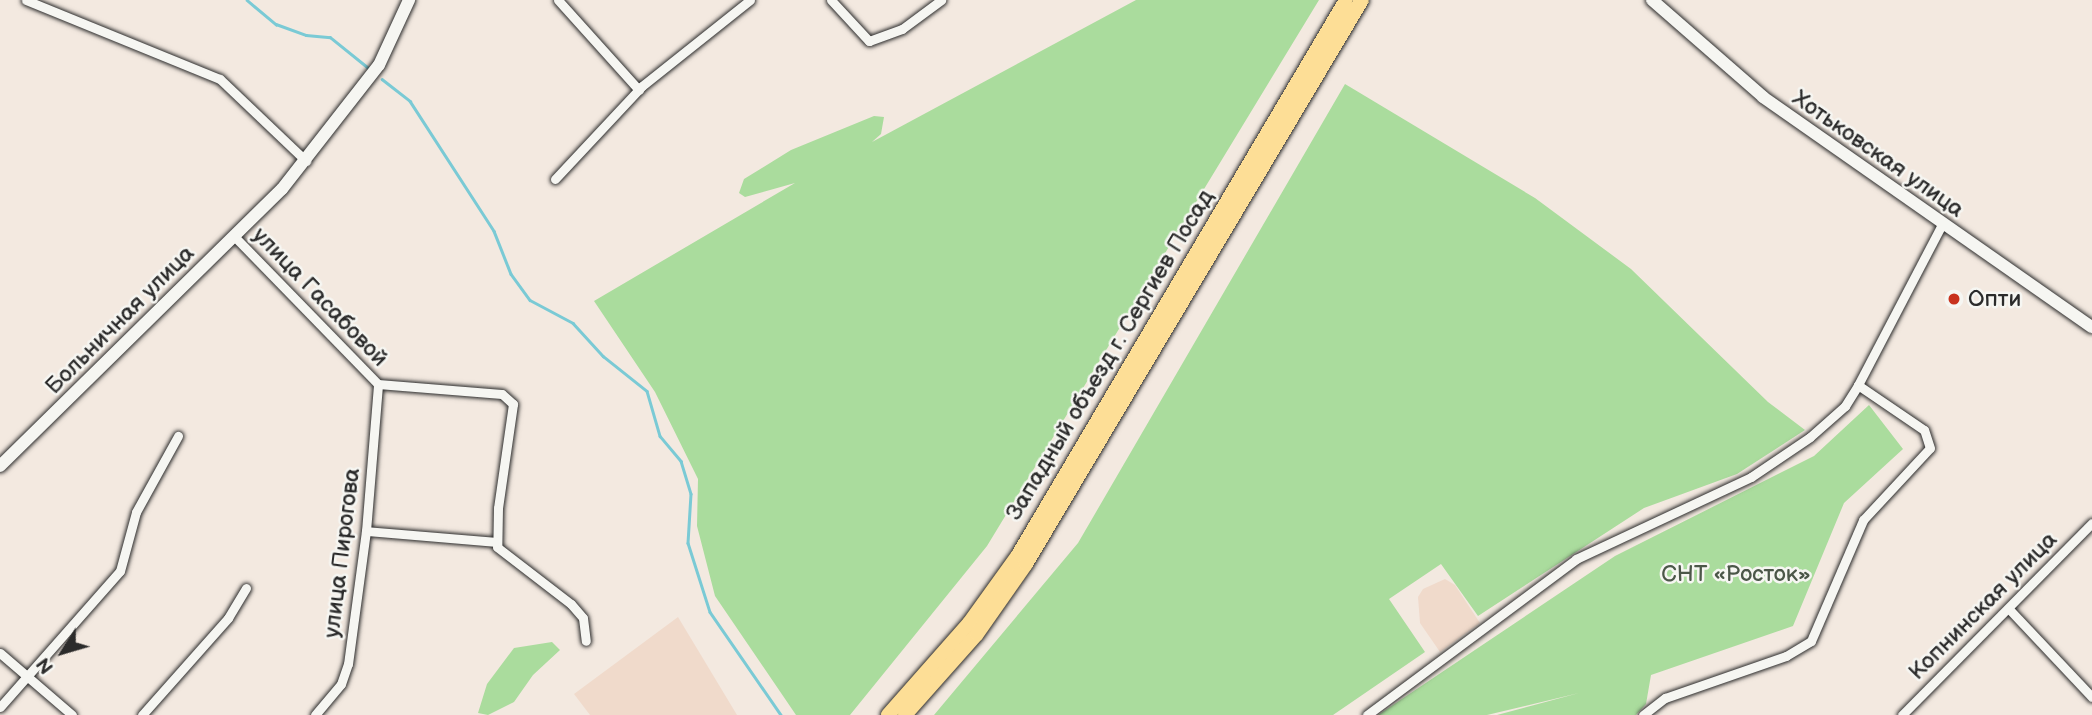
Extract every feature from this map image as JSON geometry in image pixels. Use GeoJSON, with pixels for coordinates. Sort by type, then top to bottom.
{"type":"FeatureCollection","features":[{"type":"Feature","properties":{"kind":"main road","name":"Западный объезд г. Сергиев Посад"},"geometry":{"type":"LineString","coordinates":[[888,715],[947,650],[1017,555],[1346,0]]}},
{"type":"Feature","properties":{"kind":"main road","name":"Западный объезд г. Сергиев Посад"},"geometry":{"type":"LineString","coordinates":[[905,715],[977,634],[1026,565],[1362,0]]}},
{"type":"Feature","properties":{"kind":"street"},"geometry":{"type":"LineString","coordinates":[[26,0],[220,79],[306,161]]}},
{"type":"Feature","properties":{"kind":"street","name":"Больничная улица"},"geometry":{"type":"LineString","coordinates":[[0,466],[268,204],[306,161],[379,65],[409,0]]}},
{"type":"Feature","properties":{"kind":"street"},"geometry":{"type":"LineString","coordinates":[[558,0],[639,90]]}},
{"type":"Feature","properties":{"kind":"street"},"geometry":{"type":"LineString","coordinates":[[555,179],[639,90],[750,0]]}},
{"type":"Feature","properties":{"kind":"street"},"geometry":{"type":"LineString","coordinates":[[831,0],[860,37],[875,40],[902,29],[941,0]]}},
{"type":"Feature","properties":{"kind":"street","name":"Хотьковская улица"},"geometry":{"type":"LineString","coordinates":[[1651,0],[1763,97],[2092,327]]}},
{"type":"Feature","properties":{"kind":"street"},"geometry":{"type":"LineString","coordinates":[[1367,715],[1576,559],[1751,477],[1810,437],[1844,406],[1858,385],[1942,224]]}},
{"type":"Feature","properties":{"kind":"street","name":"улица Гасабовой"},"geometry":{"type":"LineString","coordinates":[[234,236],[378,384]]}},
{"type":"Feature","properties":{"kind":"street"},"geometry":{"type":"LineString","coordinates":[[378,384],[502,394],[513,404],[496,542],[507,559],[571,604],[583,618],[586,641]]}},
{"type":"Feature","properties":{"kind":"street","name":"улица Пирогова"},"geometry":{"type":"LineString","coordinates":[[315,715],[341,684],[348,664],[366,531],[378,384]]}},
{"type":"Feature","properties":{"kind":"street"},"geometry":{"type":"LineString","coordinates":[[1643,715],[1665,698],[1786,656],[1811,641],[1863,520],[1930,447],[1929,436],[1916,424],[1858,385]]}},
{"type":"Feature","properties":{"kind":"street"},"geometry":{"type":"LineString","coordinates":[[0,707],[120,571],[136,512],[178,436]]}},
{"type":"Feature","properties":{"kind":"street","name":"Копнинская улица"},"geometry":{"type":"LineString","coordinates":[[1902,715],[2092,523]]}},
{"type":"Feature","properties":{"kind":"street"},"geometry":{"type":"LineString","coordinates":[[366,531],[496,542]]}},
{"type":"Feature","properties":{"kind":"street"},"geometry":{"type":"LineString","coordinates":[[142,715],[228,618],[246,588]]}},
{"type":"Feature","properties":{"kind":"street"},"geometry":{"type":"LineString","coordinates":[[2008,609],[2092,697]]}},
{"type":"Feature","properties":{"kind":"street"},"geometry":{"type":"LineString","coordinates":[[0,653],[72,715]]}},
{"type":"Feature","properties":{"kind":"shaded area"},"geometry":{"type":"Polygon","coordinates":[[[1445,579],[1455,585],[1480,623],[1440,652],[1420,623],[1418,597],[1423,589],[1445,579]]]}},
{"type":"Feature","properties":{"kind":"shaded area"},"geometry":{"type":"Polygon","coordinates":[[[678,617],[737,715],[590,715],[574,694],[678,617]]]}},
{"type":"Feature","properties":{"kind":"green space"},"geometry":{"type":"Polygon","coordinates":[[[1136,0],[1319,0],[987,546],[850,715],[796,715],[715,596],[697,526],[698,479],[655,392],[594,301],[795,183],[745,197],[739,193],[744,179],[791,150],[874,116],[884,117],[881,134],[872,142],[1136,0]]]}},
{"type":"Feature","properties":{"kind":"green space"},"geometry":{"type":"Polygon","coordinates":[[[1345,84],[1535,198],[1631,269],[1768,402],[1805,430],[1737,474],[1644,508],[1478,616],[1441,564],[1389,599],[1425,652],[1333,715],[934,715],[1078,543],[1345,84]]]}},
{"type":"Feature","properties":{"kind":"green space","name":"СНТ «Росток»"},"geometry":{"type":"Polygon","coordinates":[[[1869,405],[1903,449],[1844,503],[1793,626],[1651,675],[1646,704],[1636,715],[1497,715],[1579,693],[1487,715],[1378,715],[1615,556],[1814,456],[1869,405]]]}},
{"type":"Feature","properties":{"kind":"green space"},"geometry":{"type":"Polygon","coordinates":[[[552,642],[560,650],[533,675],[514,702],[488,715],[478,713],[487,684],[514,648],[552,642]]]}},
{"type":"Feature","properties":{"kind":"waterway"},"geometry":{"type":"LineString","coordinates":[[247,0],[276,24],[306,35],[330,37],[371,70]]}},
{"type":"Feature","properties":{"kind":"waterway"},"geometry":{"type":"LineString","coordinates":[[382,79],[410,101],[494,231],[511,274],[530,300],[573,323],[603,356],[647,391],[660,436],[681,461],[691,494],[688,543],[710,612],[781,715]]}},
{"type":"Feature","properties":{"kind":"place","name":"Опти"},"geometry":{"type":"Point","coordinates":[1954,299]}}]}
